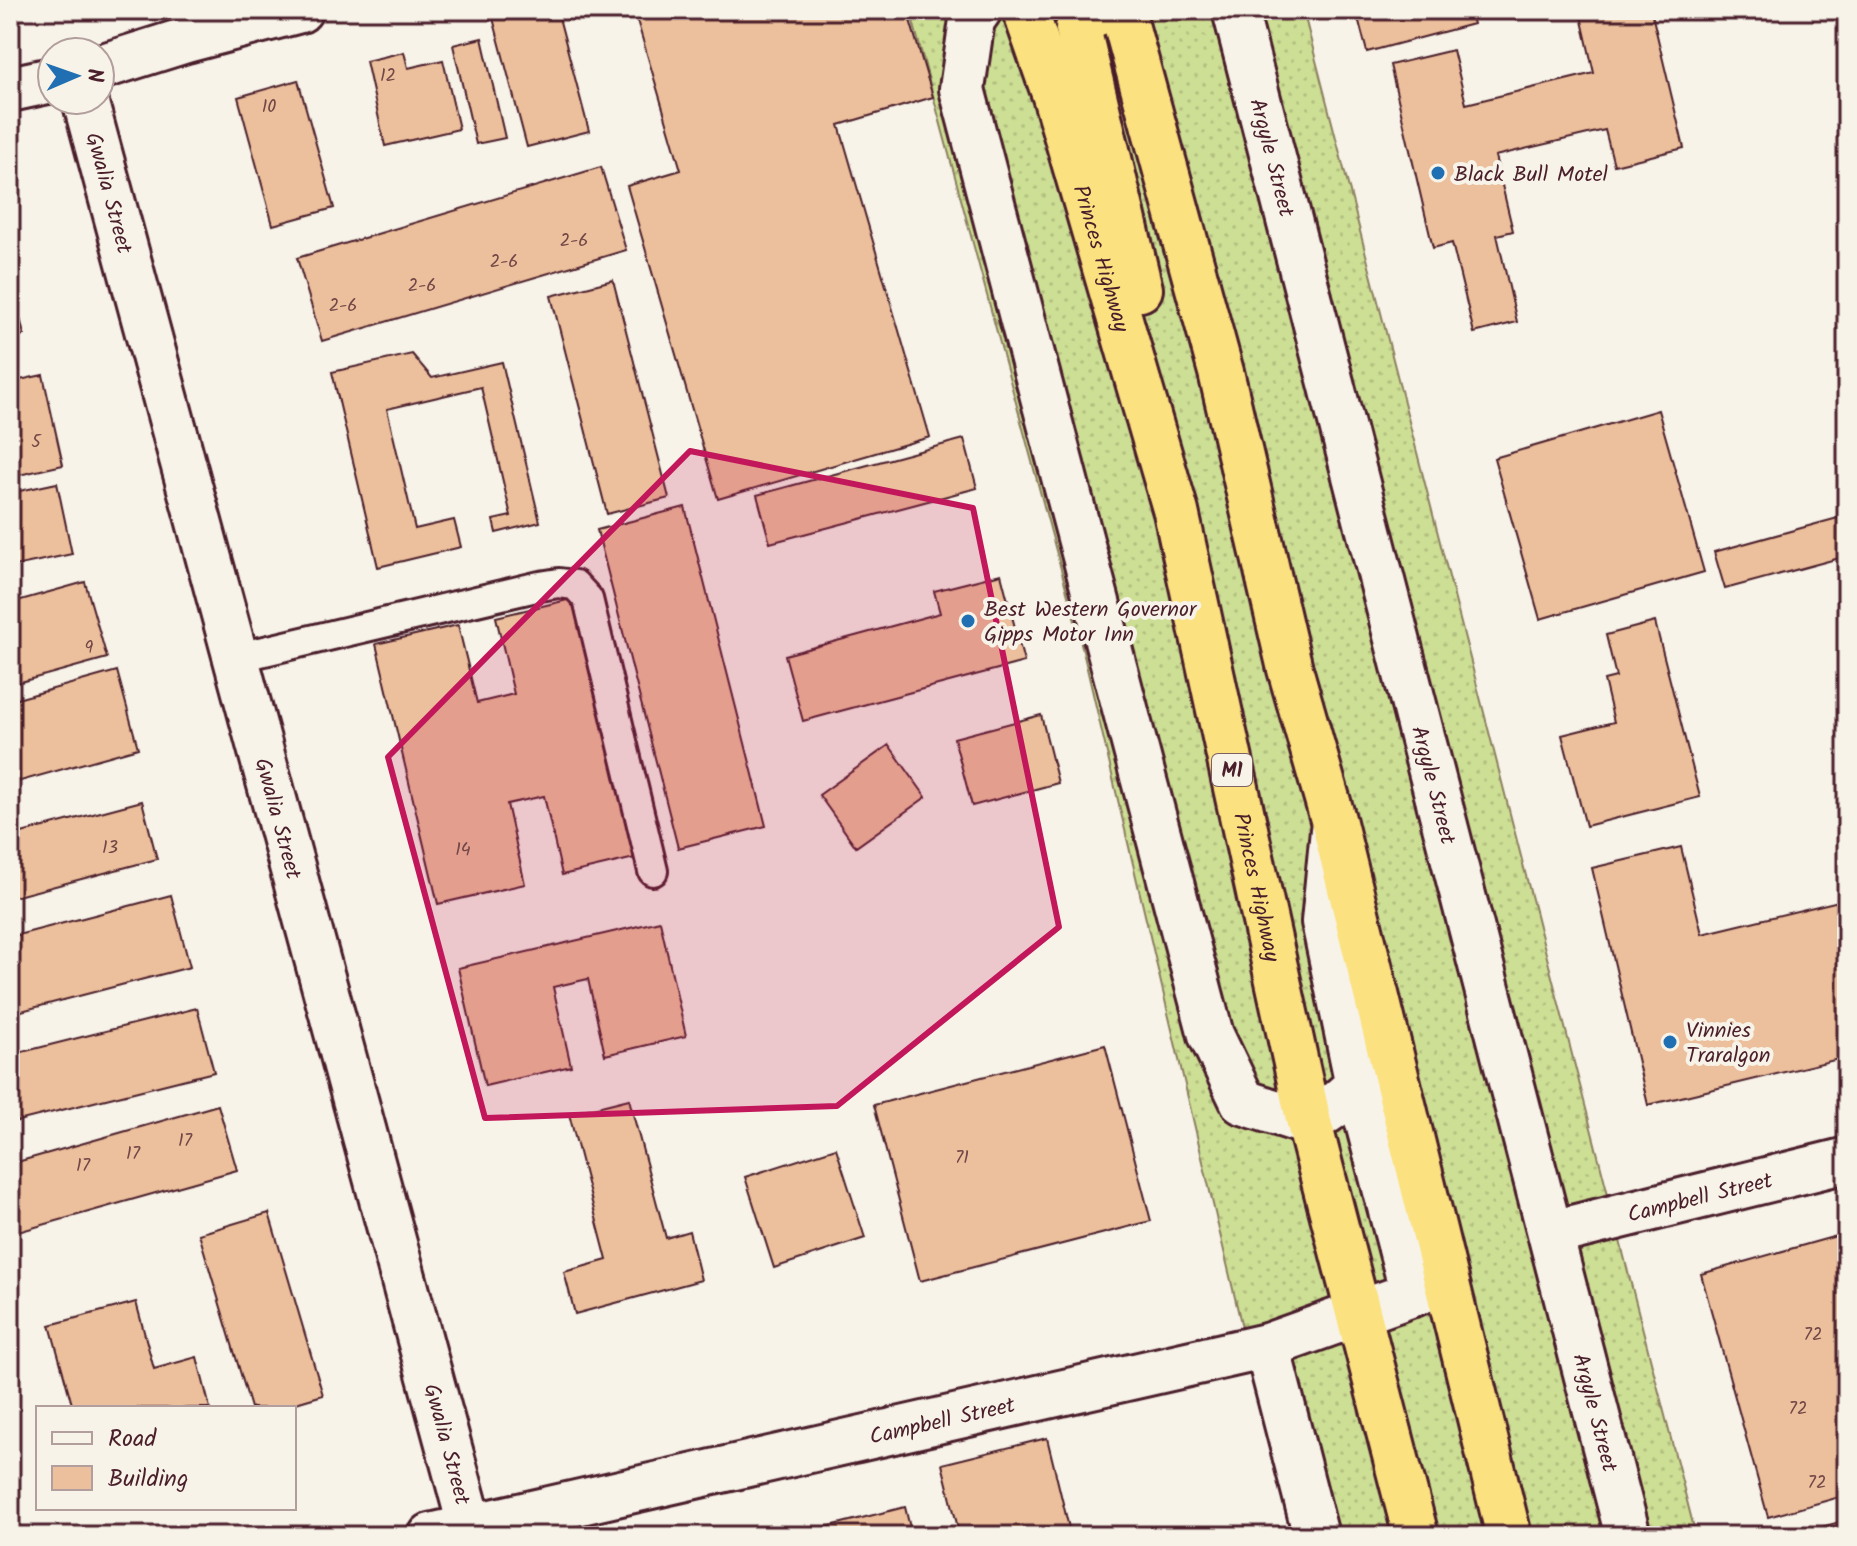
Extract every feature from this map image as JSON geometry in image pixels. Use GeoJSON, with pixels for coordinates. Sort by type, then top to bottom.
{"type":"FeatureCollection","features":[{"type":"Feature","properties":{"kind":"highway","name":"Princes Highway"},"geometry":{"type":"LineString","coordinates":[[1025,10],[1055,96],[1176,512],[1309,1123],[1416,1536]]}},
{"type":"Feature","properties":{"kind":"highway"},"geometry":{"type":"LineString","coordinates":[[1099,10],[1078,28],[1161,375],[1176,512]]}},
{"type":"Feature","properties":{"kind":"highway"},"geometry":{"type":"LineString","coordinates":[[1122,10],[1221,372],[1290,669],[1334,823],[1429,1288],[1509,1536]]}},
{"type":"Feature","properties":{"kind":"street"},"geometry":{"type":"LineString","coordinates":[[116,62],[300,10]]}},
{"type":"Feature","properties":{"kind":"street"},"geometry":{"type":"LineString","coordinates":[[979,10],[972,20],[962,89],[1211,1035],[1243,1102],[1309,1123],[1358,1085]]}},
{"type":"Feature","properties":{"kind":"street","name":"Argyle Street"},"geometry":{"type":"LineString","coordinates":[[1230,18],[1552,1233],[1628,1536]]}},
{"type":"Feature","properties":{"kind":"street"},"geometry":{"type":"LineString","coordinates":[[10,89],[36,83]]}},
{"type":"Feature","properties":{"kind":"street","name":"Gwalia Street"},"geometry":{"type":"LineString","coordinates":[[89,116],[235,658],[458,1533]]}},
{"type":"Feature","properties":{"kind":"street"},"geometry":{"type":"LineString","coordinates":[[1334,823],[1324,922],[1358,1085],[1429,1288]]}},
{"type":"Feature","properties":{"kind":"street","name":"Campbell Street"},"geometry":{"type":"LineString","coordinates":[[1552,1233],[1847,1160]]}},
{"type":"Feature","properties":{"kind":"street","name":"Campbell Street"},"geometry":{"type":"LineString","coordinates":[[458,1533],[1267,1346],[1429,1288]]}},
{"type":"Feature","properties":{"kind":"street"},"geometry":{"type":"LineString","coordinates":[[1267,1346],[1316,1536]]}},
{"type":"Feature","properties":{"kind":"lane"},"geometry":{"type":"LineString","coordinates":[[235,658],[540,586],[559,583],[575,585],[588,599],[653,871]]}},
{"type":"Feature","properties":{"kind":"highlighted area"},"geometry":{"type":"Polygon","coordinates":[[[690,451],[973,508],[1059,927],[837,1106],[485,1118],[388,757],[690,451]]]}},
{"type":"Feature","properties":{"kind":"green space"},"geometry":{"type":"Polygon","coordinates":[[[910,10],[1303,10],[1696,1536],[1291,1536],[1082,647],[910,10]]]}},
{"type":"Feature","properties":{"kind":"building"},"geometry":{"type":"Polygon","coordinates":[[[522,10],[557,10],[589,131],[527,147],[493,18],[522,10]]]}},
{"type":"Feature","properties":{"kind":"building"},"geometry":{"type":"Polygon","coordinates":[[[634,10],[907,10],[933,97],[839,125],[930,437],[718,499],[627,186],[681,170],[634,10]]]}},
{"type":"Feature","properties":{"kind":"building"},"geometry":{"type":"Polygon","coordinates":[[[1356,10],[1469,10],[1473,24],[1367,52],[1356,10]]]}},
{"type":"Feature","properties":{"kind":"building"},"geometry":{"type":"Polygon","coordinates":[[[1651,10],[1684,148],[1614,165],[1605,130],[1495,156],[1513,231],[1497,235],[1517,322],[1474,333],[1452,243],[1433,248],[1390,65],[1453,50],[1466,104],[1594,73],[1580,12],[1651,10]]]}},
{"type":"Feature","properties":{"kind":"building"},"geometry":{"type":"Polygon","coordinates":[[[482,38],[505,138],[476,144],[453,45],[482,38]]]}},
{"type":"Feature","properties":{"kind":"building"},"geometry":{"type":"Polygon","coordinates":[[[404,52],[408,68],[443,60],[459,129],[385,146],[366,61],[404,52]]]}},
{"type":"Feature","properties":{"kind":"building"},"geometry":{"type":"Polygon","coordinates":[[[298,80],[334,208],[273,225],[238,97],[298,80]]]}},
{"type":"Feature","properties":{"kind":"building"},"geometry":{"type":"Polygon","coordinates":[[[601,167],[626,250],[322,341],[297,258],[601,167]]]}},
{"type":"Feature","properties":{"kind":"building"},"geometry":{"type":"Polygon","coordinates":[[[10,274],[24,335],[10,338],[10,274]]]}},
{"type":"Feature","properties":{"kind":"building"},"geometry":{"type":"Polygon","coordinates":[[[613,280],[669,498],[607,514],[551,296],[613,280]]]}},
{"type":"Feature","properties":{"kind":"building"},"geometry":{"type":"Polygon","coordinates":[[[412,354],[432,378],[502,362],[540,522],[496,533],[493,520],[511,516],[481,387],[387,409],[415,529],[454,520],[461,547],[378,567],[332,372],[412,354]]]}},
{"type":"Feature","properties":{"kind":"building"},"geometry":{"type":"Polygon","coordinates":[[[43,375],[63,465],[10,477],[10,382],[43,375]]]}},
{"type":"Feature","properties":{"kind":"building"},"geometry":{"type":"Polygon","coordinates":[[[1658,410],[1704,572],[1540,619],[1494,458],[1658,410]]]}},
{"type":"Feature","properties":{"kind":"building"},"geometry":{"type":"Polygon","coordinates":[[[964,439],[977,488],[770,543],[757,495],[964,439]]]}},
{"type":"Feature","properties":{"kind":"building"},"geometry":{"type":"Polygon","coordinates":[[[57,483],[72,554],[10,567],[10,493],[57,483]]]}},
{"type":"Feature","properties":{"kind":"building"},"geometry":{"type":"Polygon","coordinates":[[[685,507],[766,826],[678,848],[597,530],[685,507]]]}},
{"type":"Feature","properties":{"kind":"building"},"geometry":{"type":"Polygon","coordinates":[[[1845,516],[1847,556],[1725,589],[1714,552],[1845,516]]]}},
{"type":"Feature","properties":{"kind":"building"},"geometry":{"type":"Polygon","coordinates":[[[1001,574],[1024,662],[803,721],[785,655],[940,613],[934,591],[1001,574]]]}},
{"type":"Feature","properties":{"kind":"building"},"geometry":{"type":"Polygon","coordinates":[[[85,582],[107,658],[10,685],[10,603],[85,582]]]}},
{"type":"Feature","properties":{"kind":"building"},"geometry":{"type":"Polygon","coordinates":[[[576,598],[639,857],[562,875],[544,796],[507,804],[525,884],[438,904],[376,644],[458,625],[477,703],[514,694],[496,617],[576,598]]]}},
{"type":"Feature","properties":{"kind":"building"},"geometry":{"type":"Polygon","coordinates":[[[1655,622],[1700,797],[1586,826],[1562,735],[1614,722],[1604,680],[1616,677],[1606,635],[1655,622]]]}},
{"type":"Feature","properties":{"kind":"building"},"geometry":{"type":"Polygon","coordinates":[[[117,671],[138,748],[10,784],[10,701],[117,671]]]}},
{"type":"Feature","properties":{"kind":"building"},"geometry":{"type":"Polygon","coordinates":[[[1041,715],[1058,783],[972,806],[954,738],[1041,715]]]}},
{"type":"Feature","properties":{"kind":"building"},"geometry":{"type":"Polygon","coordinates":[[[889,745],[926,797],[856,847],[819,795],[889,745]]]}},
{"type":"Feature","properties":{"kind":"building"},"geometry":{"type":"Polygon","coordinates":[[[142,801],[157,859],[10,898],[10,836],[142,801]]]}},
{"type":"Feature","properties":{"kind":"building"},"geometry":{"type":"Polygon","coordinates":[[[1681,847],[1702,934],[1847,899],[1847,1057],[1648,1105],[1592,868],[1681,847]]]}},
{"type":"Feature","properties":{"kind":"building"},"geometry":{"type":"Polygon","coordinates":[[[171,895],[190,967],[10,1014],[10,937],[171,895]]]}},
{"type":"Feature","properties":{"kind":"building"},"geometry":{"type":"Polygon","coordinates":[[[660,921],[686,1036],[605,1055],[588,979],[553,987],[571,1066],[485,1086],[458,968],[660,921]]]}},
{"type":"Feature","properties":{"kind":"building"},"geometry":{"type":"Polygon","coordinates":[[[197,1008],[214,1072],[10,1123],[10,1055],[197,1008]]]}},
{"type":"Feature","properties":{"kind":"building"},"geometry":{"type":"Polygon","coordinates":[[[1105,1045],[1151,1221],[920,1281],[874,1105],[1105,1045]]]}},
{"type":"Feature","properties":{"kind":"building"},"geometry":{"type":"Polygon","coordinates":[[[629,1099],[666,1238],[689,1231],[701,1280],[575,1314],[564,1272],[607,1260],[569,1114],[629,1099]]]}},
{"type":"Feature","properties":{"kind":"building"},"geometry":{"type":"Polygon","coordinates":[[[218,1105],[237,1170],[11,1234],[10,1164],[218,1105]]]}},
{"type":"Feature","properties":{"kind":"building"},"geometry":{"type":"Polygon","coordinates":[[[836,1148],[865,1238],[774,1268],[745,1177],[836,1148]]]}},
{"type":"Feature","properties":{"kind":"building"},"geometry":{"type":"Polygon","coordinates":[[[269,1213],[323,1395],[286,1406],[250,1406],[199,1234],[269,1213]]]}},
{"type":"Feature","properties":{"kind":"building"},"geometry":{"type":"Polygon","coordinates":[[[1847,1233],[1847,1495],[1768,1517],[1701,1274],[1847,1233]]]}},
{"type":"Feature","properties":{"kind":"building"},"geometry":{"type":"Polygon","coordinates":[[[136,1302],[154,1369],[197,1357],[209,1406],[72,1406],[50,1325],[136,1302]]]}},
{"type":"Feature","properties":{"kind":"building"},"geometry":{"type":"Polygon","coordinates":[[[1047,1438],[1071,1536],[960,1536],[942,1464],[1047,1438]]]}},
{"type":"Feature","properties":{"kind":"building"},"geometry":{"type":"Polygon","coordinates":[[[905,1507],[912,1536],[791,1536],[905,1507]]]}},
{"type":"Feature","properties":{"kind":"building"},"geometry":{"type":"Polygon","coordinates":[[[1847,1520],[1847,1536],[1788,1536],[1847,1520]]]}},
{"type":"Feature","properties":{"kind":"place","name":"Black Bull Motel"},"geometry":{"type":"Point","coordinates":[1438,173]}},
{"type":"Feature","properties":{"kind":"place","name":"Best Western Governor Gipps Motor Inn"},"geometry":{"type":"Point","coordinates":[968,621]}},
{"type":"Feature","properties":{"kind":"place","name":"Vinnies Traralgon"},"geometry":{"type":"Point","coordinates":[1670,1042]}}]}
